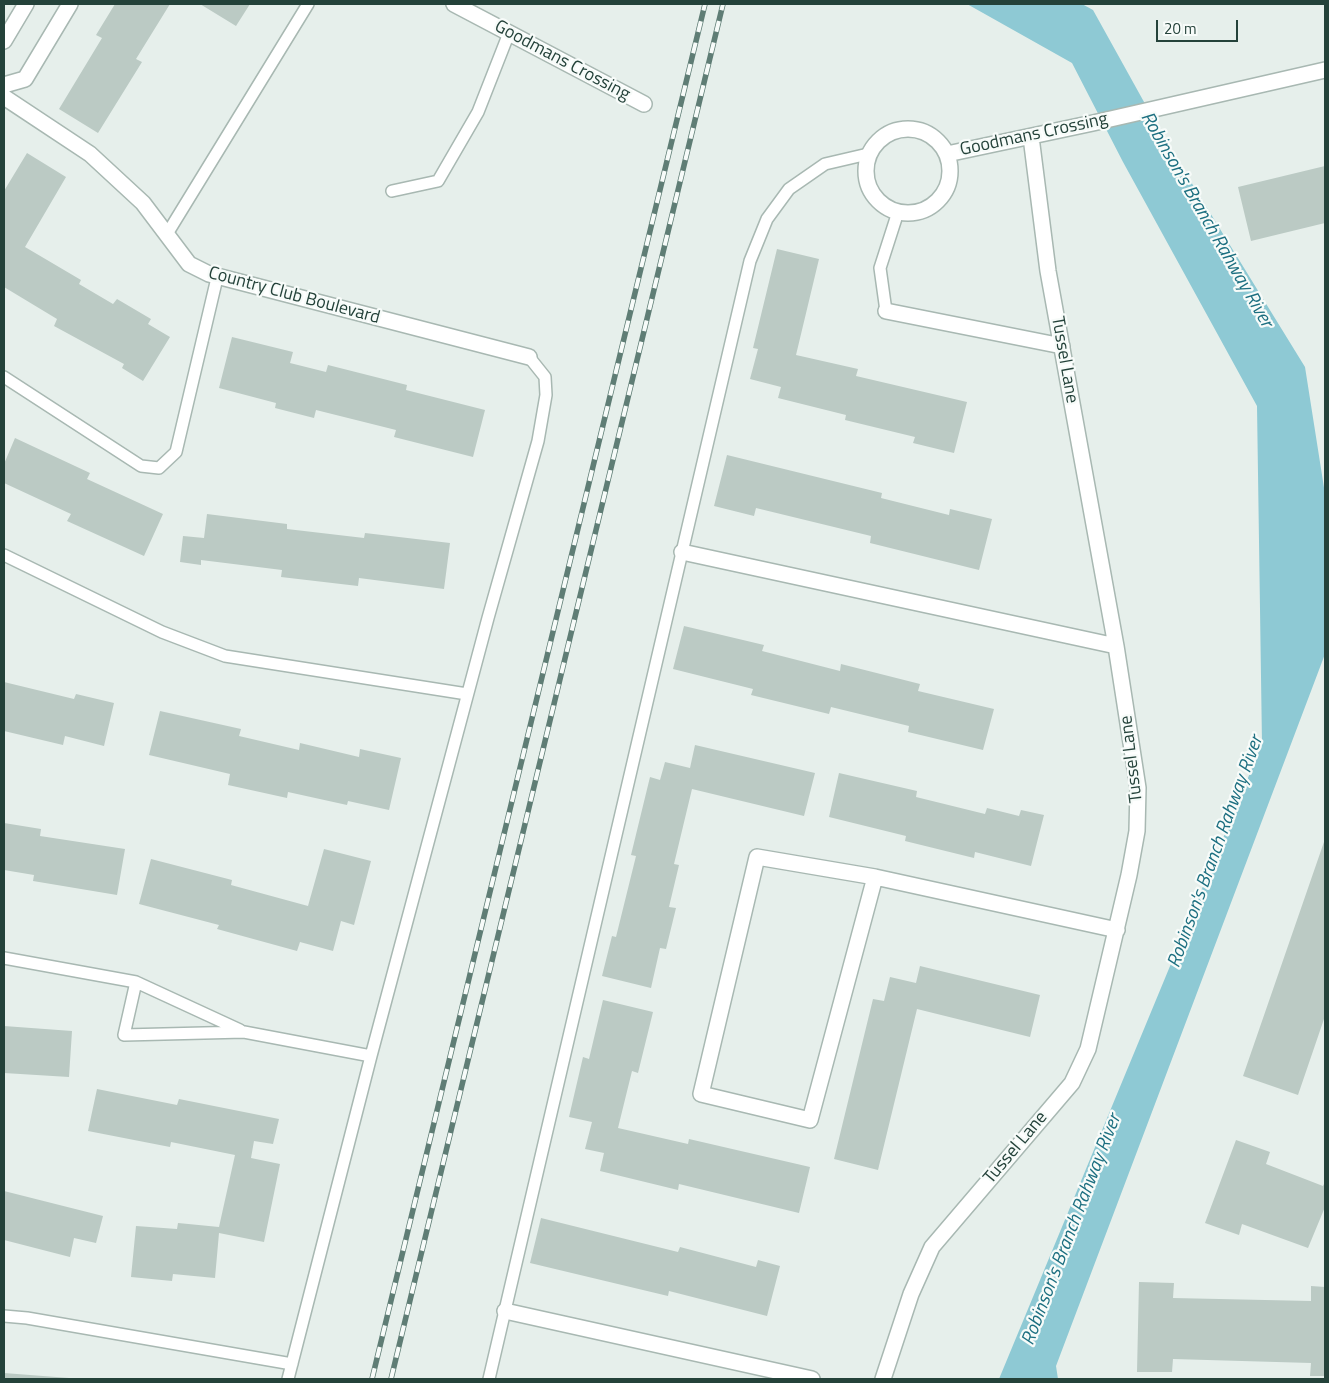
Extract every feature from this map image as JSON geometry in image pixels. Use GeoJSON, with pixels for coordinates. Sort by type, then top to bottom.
{"type":"FeatureCollection","features":[{"type":"Feature","properties":{"kind":"street"},"geometry":{"type":"LineString","coordinates":[[4,40],[26,4]]}},
{"type":"Feature","properties":{"kind":"street"},"geometry":{"type":"LineString","coordinates":[[4,85],[25,79],[70,4]]}},
{"type":"Feature","properties":{"kind":"street","name":"Goodmans Crossing"},"geometry":{"type":"LineString","coordinates":[[454,4],[644,104]]}},
{"type":"Feature","properties":{"kind":"street","name":"Goodmans Crossing"},"geometry":{"type":"LineString","coordinates":[[947,154],[1093,124],[1171,104],[1325,70]]}},
{"type":"Feature","properties":{"kind":"street","name":"Country Club Boulevard"},"geometry":{"type":"LineString","coordinates":[[4,96],[90,154],[143,203],[190,264],[217,278],[529,357]]}},
{"type":"Feature","properties":{"kind":"street","name":"Goodmans Crossing"},"geometry":{"type":"LineString","coordinates":[[868,154],[876,141],[888,133],[902,128],[917,129],[930,135],[940,143],[947,154],[950,166],[950,179],[945,191],[937,201],[927,209],[912,213],[898,212]]}},
{"type":"Feature","properties":{"kind":"street","name":"Tussel Lane"},"geometry":{"type":"LineString","coordinates":[[883,1379],[911,1294],[932,1247],[1072,1083],[1088,1049],[1117,930],[1138,832],[1138,788],[1116,646],[1048,271],[1031,137]]}},
{"type":"Feature","properties":{"kind":"street"},"geometry":{"type":"LineString","coordinates":[[868,154],[865,168],[867,183],[873,196],[884,206],[898,212]]}},
{"type":"Feature","properties":{"kind":"street"},"geometry":{"type":"LineString","coordinates":[[886,311],[1062,346]]}},
{"type":"Feature","properties":{"kind":"street"},"geometry":{"type":"LineString","coordinates":[[682,552],[1116,646]]}},
{"type":"Feature","properties":{"kind":"street"},"geometry":{"type":"LineString","coordinates":[[875,877],[810,1120],[701,1094],[757,857],[875,877],[1117,930]]}},
{"type":"Feature","properties":{"kind":"street"},"geometry":{"type":"LineString","coordinates":[[505,1311],[812,1379]]}},
{"type":"Feature","properties":{"kind":"lane"},"geometry":{"type":"LineString","coordinates":[[167,234],[308,4]]}},
{"type":"Feature","properties":{"kind":"lane"},"geometry":{"type":"LineString","coordinates":[[392,191],[438,181],[478,112],[509,33]]}},
{"type":"Feature","properties":{"kind":"lane"},"geometry":{"type":"LineString","coordinates":[[489,1379],[750,261],[766,219],[788,189],[825,164],[868,154]]}},
{"type":"Feature","properties":{"kind":"lane"},"geometry":{"type":"LineString","coordinates":[[886,311],[880,268],[898,212]]}},
{"type":"Feature","properties":{"kind":"lane"},"geometry":{"type":"LineString","coordinates":[[4,377],[141,466],[159,468],[176,452],[217,278]]}},
{"type":"Feature","properties":{"kind":"lane"},"geometry":{"type":"LineString","coordinates":[[288,1379],[467,694],[538,441],[546,395],[545,377],[529,357]]}},
{"type":"Feature","properties":{"kind":"lane"},"geometry":{"type":"LineString","coordinates":[[4,555],[162,632],[225,656],[467,694]]}},
{"type":"Feature","properties":{"kind":"lane"},"geometry":{"type":"LineString","coordinates":[[4,958],[136,982],[244,1032]]}},
{"type":"Feature","properties":{"kind":"lane"},"geometry":{"type":"LineString","coordinates":[[136,982],[124,1035],[244,1032],[371,1056]]}},
{"type":"Feature","properties":{"kind":"lane"},"geometry":{"type":"LineString","coordinates":[[4,1316],[28,1318],[292,1364]]}},
{"type":"Feature","properties":{"kind":"water","name":"Robinson's Branch Rahway River"},"geometry":{"type":"Polygon","coordinates":[[[967,4],[1082,4],[1093,10],[1164,138],[1305,367],[1325,494],[1325,654],[1056,1366],[1058,1379],[999,1379],[1262,744],[1257,406],[1123,162],[1072,63],[967,4]]]}},
{"type":"Feature","properties":{"kind":"building"},"geometry":{"type":"Polygon","coordinates":[[[115,4],[170,4],[136,59],[142,62],[98,133],[59,109],[102,38],[96,35],[115,4]]]}},
{"type":"Feature","properties":{"kind":"building"},"geometry":{"type":"Polygon","coordinates":[[[200,4],[250,4],[236,26],[200,4]]]}},
{"type":"Feature","properties":{"kind":"building"},"geometry":{"type":"Polygon","coordinates":[[[27,153],[66,177],[25,247],[81,280],[79,284],[113,304],[117,299],[151,319],[148,324],[170,337],[143,381],[122,368],[124,364],[54,326],[57,319],[4,287],[4,191],[27,153]]]}},
{"type":"Feature","properties":{"kind":"building"},"geometry":{"type":"Polygon","coordinates":[[[1325,166],[1325,223],[1251,241],[1238,187],[1325,166]]]}},
{"type":"Feature","properties":{"kind":"building"},"geometry":{"type":"Polygon","coordinates":[[[777,249],[819,259],[796,355],[858,369],[856,376],[967,402],[954,453],[913,443],[915,437],[845,420],[846,415],[778,398],[781,387],[750,379],[758,349],[753,348],[777,249]]]}},
{"type":"Feature","properties":{"kind":"building"},"geometry":{"type":"Polygon","coordinates":[[[232,337],[293,352],[290,363],[326,372],[328,365],[407,385],[406,390],[485,410],[473,457],[394,437],[396,430],[316,410],[314,418],[275,408],[276,403],[219,388],[232,337]]]}},
{"type":"Feature","properties":{"kind":"building"},"geometry":{"type":"Polygon","coordinates":[[[15,438],[90,473],[87,479],[163,514],[144,556],[67,521],[71,514],[4,483],[4,464],[15,438]]]}},
{"type":"Feature","properties":{"kind":"building"},"geometry":{"type":"Polygon","coordinates":[[[727,455],[882,493],[881,498],[949,515],[950,509],[992,519],[979,570],[870,543],[871,536],[756,508],[754,516],[714,506],[727,455]]]}},
{"type":"Feature","properties":{"kind":"building"},"geometry":{"type":"Polygon","coordinates":[[[207,514],[287,524],[287,529],[364,538],[365,533],[450,543],[444,589],[359,578],[358,586],[281,577],[282,570],[201,560],[201,565],[180,562],[183,536],[204,538],[207,514]]]}},
{"type":"Feature","properties":{"kind":"building"},"geometry":{"type":"Polygon","coordinates":[[[684,626],[764,645],[762,651],[840,671],[841,664],[920,684],[918,691],[994,709],[983,750],[908,732],[909,726],[831,707],[829,714],[751,695],[753,689],[673,669],[684,626]]]}},
{"type":"Feature","properties":{"kind":"building"},"geometry":{"type":"Polygon","coordinates":[[[4,682],[74,699],[76,694],[114,703],[104,746],[65,736],[63,745],[4,731],[4,682]]]}},
{"type":"Feature","properties":{"kind":"building"},"geometry":{"type":"Polygon","coordinates":[[[160,711],[241,729],[239,736],[299,750],[300,743],[359,757],[360,749],[401,758],[389,810],[348,801],[347,805],[288,792],[287,798],[228,785],[230,774],[149,755],[160,711]]]}},
{"type":"Feature","properties":{"kind":"building"},"geometry":{"type":"Polygon","coordinates":[[[695,745],[815,773],[804,816],[692,789],[674,864],[679,865],[669,907],[676,908],[666,949],[660,948],[651,988],[602,976],[612,936],[616,937],[636,856],[631,855],[650,777],[660,780],[665,762],[690,768],[695,745]]]}},
{"type":"Feature","properties":{"kind":"building"},"geometry":{"type":"Polygon","coordinates":[[[839,773],[917,791],[916,797],[985,814],[987,808],[1019,816],[1021,810],[1044,815],[1031,866],[975,852],[974,858],[905,841],[906,836],[829,817],[839,773]]]}},
{"type":"Feature","properties":{"kind":"building"},"geometry":{"type":"Polygon","coordinates":[[[4,823],[41,829],[40,836],[125,849],[117,895],[33,881],[34,875],[4,870],[4,823]]]}},
{"type":"Feature","properties":{"kind":"building"},"geometry":{"type":"Polygon","coordinates":[[[1325,839],[1325,1016],[1298,1095],[1243,1076],[1325,839]]]}},
{"type":"Feature","properties":{"kind":"building"},"geometry":{"type":"Polygon","coordinates":[[[324,849],[371,861],[354,925],[341,921],[333,951],[300,942],[297,951],[217,929],[219,925],[139,904],[151,859],[232,880],[231,885],[308,906],[324,849]]]}},
{"type":"Feature","properties":{"kind":"building"},"geometry":{"type":"Polygon","coordinates":[[[920,966],[1040,995],[1030,1037],[917,1009],[878,1170],[834,1159],[873,999],[884,1001],[890,977],[916,983],[920,966]]]}},
{"type":"Feature","properties":{"kind":"building"},"geometry":{"type":"Polygon","coordinates":[[[603,1000],[653,1012],[638,1073],[632,1071],[618,1128],[688,1144],[689,1139],[810,1167],[799,1213],[679,1184],[678,1190],[600,1171],[604,1153],[585,1149],[592,1122],[569,1117],[583,1057],[589,1059],[603,1000]]]}},
{"type":"Feature","properties":{"kind":"building"},"geometry":{"type":"Polygon","coordinates":[[[4,1026],[72,1031],[69,1077],[4,1073],[4,1026]]]}},
{"type":"Feature","properties":{"kind":"building"},"geometry":{"type":"Polygon","coordinates":[[[97,1089],[177,1105],[179,1099],[279,1119],[273,1144],[254,1141],[251,1158],[280,1164],[264,1242],[219,1233],[215,1278],[173,1274],[172,1281],[131,1277],[136,1226],[177,1229],[178,1223],[219,1227],[235,1155],[171,1142],[170,1147],[88,1131],[97,1089]]]}},
{"type":"Feature","properties":{"kind":"building"},"geometry":{"type":"Polygon","coordinates":[[[1236,1140],[1270,1152],[1266,1164],[1323,1186],[1325,1182],[1325,1207],[1308,1248],[1242,1224],[1239,1235],[1205,1223],[1236,1140]]]}},
{"type":"Feature","properties":{"kind":"building"},"geometry":{"type":"Polygon","coordinates":[[[4,1191],[103,1216],[96,1243],[74,1238],[70,1257],[4,1240],[4,1191]]]}},
{"type":"Feature","properties":{"kind":"building"},"geometry":{"type":"Polygon","coordinates":[[[541,1218],[678,1252],[680,1247],[756,1267],[758,1260],[780,1266],[767,1316],[669,1291],[668,1296],[530,1263],[541,1218]]]}},
{"type":"Feature","properties":{"kind":"building"},"geometry":{"type":"Polygon","coordinates":[[[1139,1282],[1174,1283],[1173,1298],[1311,1301],[1311,1286],[1325,1287],[1325,1376],[1310,1376],[1311,1363],[1173,1359],[1172,1372],[1137,1372],[1139,1282]]]}},
{"type":"Feature","properties":{"kind":"building"},"geometry":{"type":"Polygon","coordinates":[[[4,1373],[69,1378],[69,1379],[4,1379],[4,1373]]]}},
{"type":"Feature","properties":{"kind":"railway"},"geometry":{"type":"LineString","coordinates":[[372,1379],[705,4]]}},
{"type":"Feature","properties":{"kind":"railway"},"geometry":{"type":"LineString","coordinates":[[391,1379],[723,4]]}}]}
